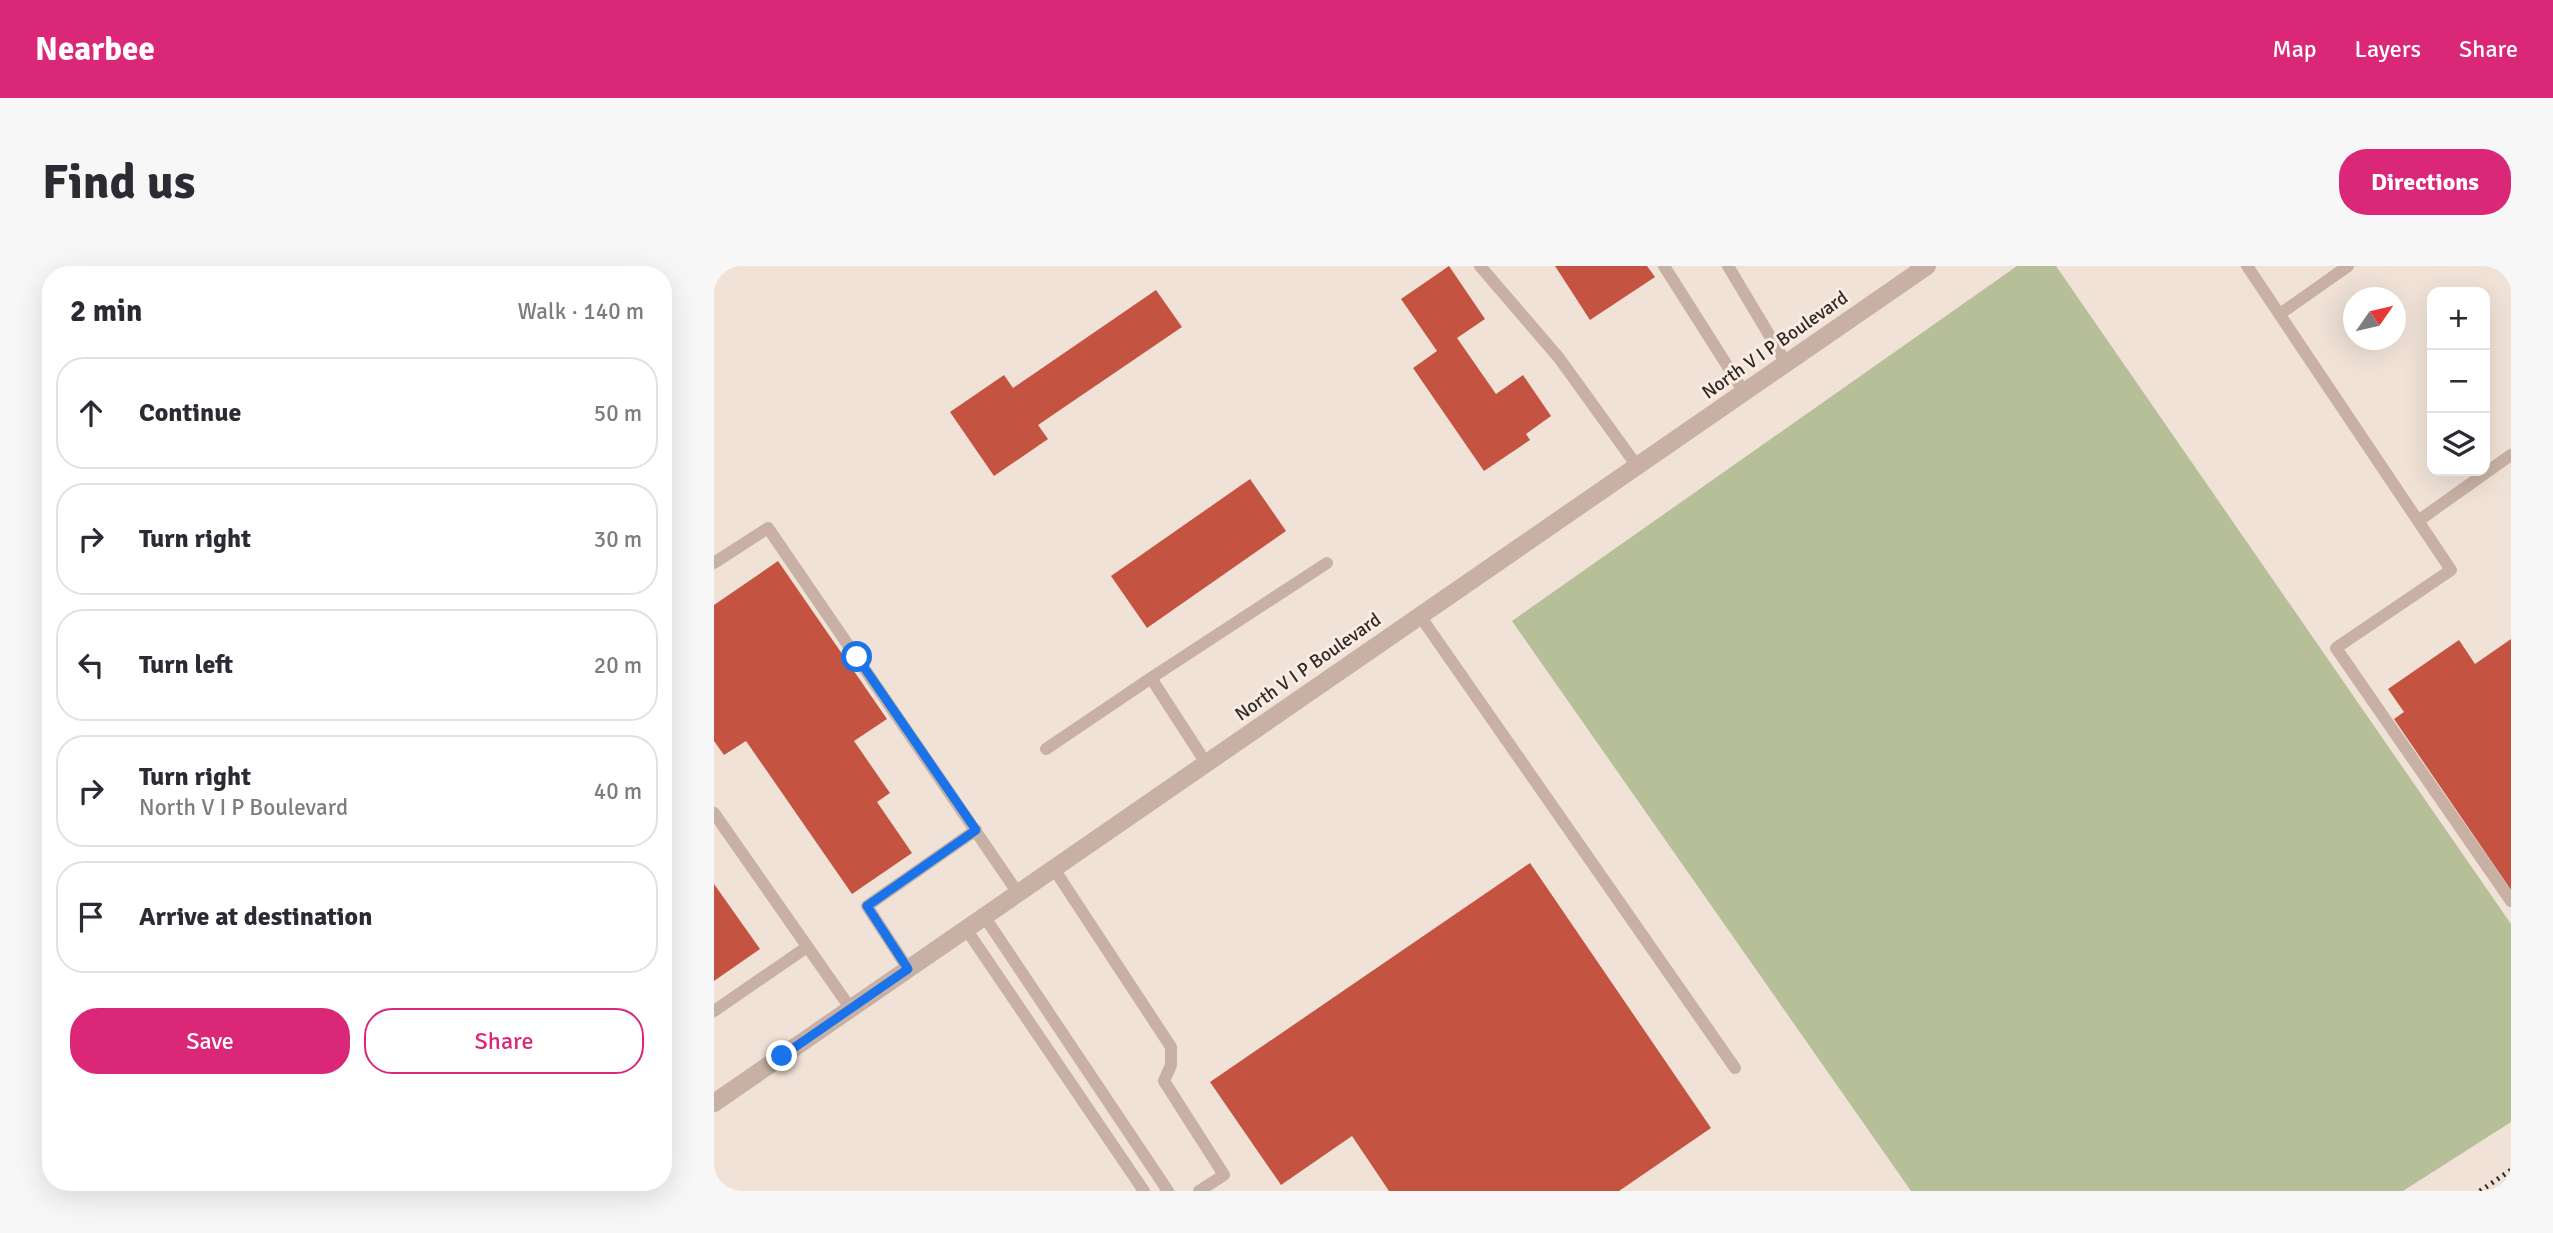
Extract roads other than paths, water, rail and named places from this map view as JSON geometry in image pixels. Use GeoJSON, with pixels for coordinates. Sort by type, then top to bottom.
{"type":"FeatureCollection","features":[{"type":"Feature","properties":{"kind":"street","name":"North V I P Boulevard"},"geometry":{"type":"LineString","coordinates":[[714,1103],[1927,266]]}},
{"type":"Feature","properties":{"kind":"lane"},"geometry":{"type":"LineString","coordinates":[[1480,266],[1559,358],[1637,466]]}},
{"type":"Feature","properties":{"kind":"lane"},"geometry":{"type":"LineString","coordinates":[[1664,266],[1744,392]]}},
{"type":"Feature","properties":{"kind":"lane"},"geometry":{"type":"LineString","coordinates":[[1728,266],[1786,363]]}},
{"type":"Feature","properties":{"kind":"lane"},"geometry":{"type":"LineString","coordinates":[[2247,266],[2451,570],[2336,648],[2511,901]]}},
{"type":"Feature","properties":{"kind":"lane"},"geometry":{"type":"LineString","coordinates":[[2280,314],[2348,266]]}},
{"type":"Feature","properties":{"kind":"lane"},"geometry":{"type":"LineString","coordinates":[[2418,521],[2511,455]]}},
{"type":"Feature","properties":{"kind":"lane"},"geometry":{"type":"LineString","coordinates":[[714,563],[768,528],[1018,893]]}},
{"type":"Feature","properties":{"kind":"lane"},"geometry":{"type":"LineString","coordinates":[[1046,749],[1327,564]]}},
{"type":"Feature","properties":{"kind":"lane"},"geometry":{"type":"LineString","coordinates":[[1420,616],[1735,1068]]}},
{"type":"Feature","properties":{"kind":"lane"},"geometry":{"type":"LineString","coordinates":[[1151,678],[1206,763]]}},
{"type":"Feature","properties":{"kind":"lane"},"geometry":{"type":"LineString","coordinates":[[714,813],[851,1009]]}},
{"type":"Feature","properties":{"kind":"lane"},"geometry":{"type":"LineString","coordinates":[[908,969],[867,906],[976,830]]}},
{"type":"Feature","properties":{"kind":"lane"},"geometry":{"type":"LineString","coordinates":[[1054,869],[1171,1047],[1171,1065],[1164,1081],[1224,1175],[1199,1191]]}},
{"type":"Feature","properties":{"kind":"lane"},"geometry":{"type":"LineString","coordinates":[[984,916],[1168,1191]]}},
{"type":"Feature","properties":{"kind":"lane"},"geometry":{"type":"LineString","coordinates":[[966,929],[1144,1191]]}},
{"type":"Feature","properties":{"kind":"lane"},"geometry":{"type":"LineString","coordinates":[[714,1011],[807,947]]}},
{"type":"Feature","properties":{"kind":"railway"},"geometry":{"type":"LineString","coordinates":[[2480,1191],[2511,1170]]}}]}
